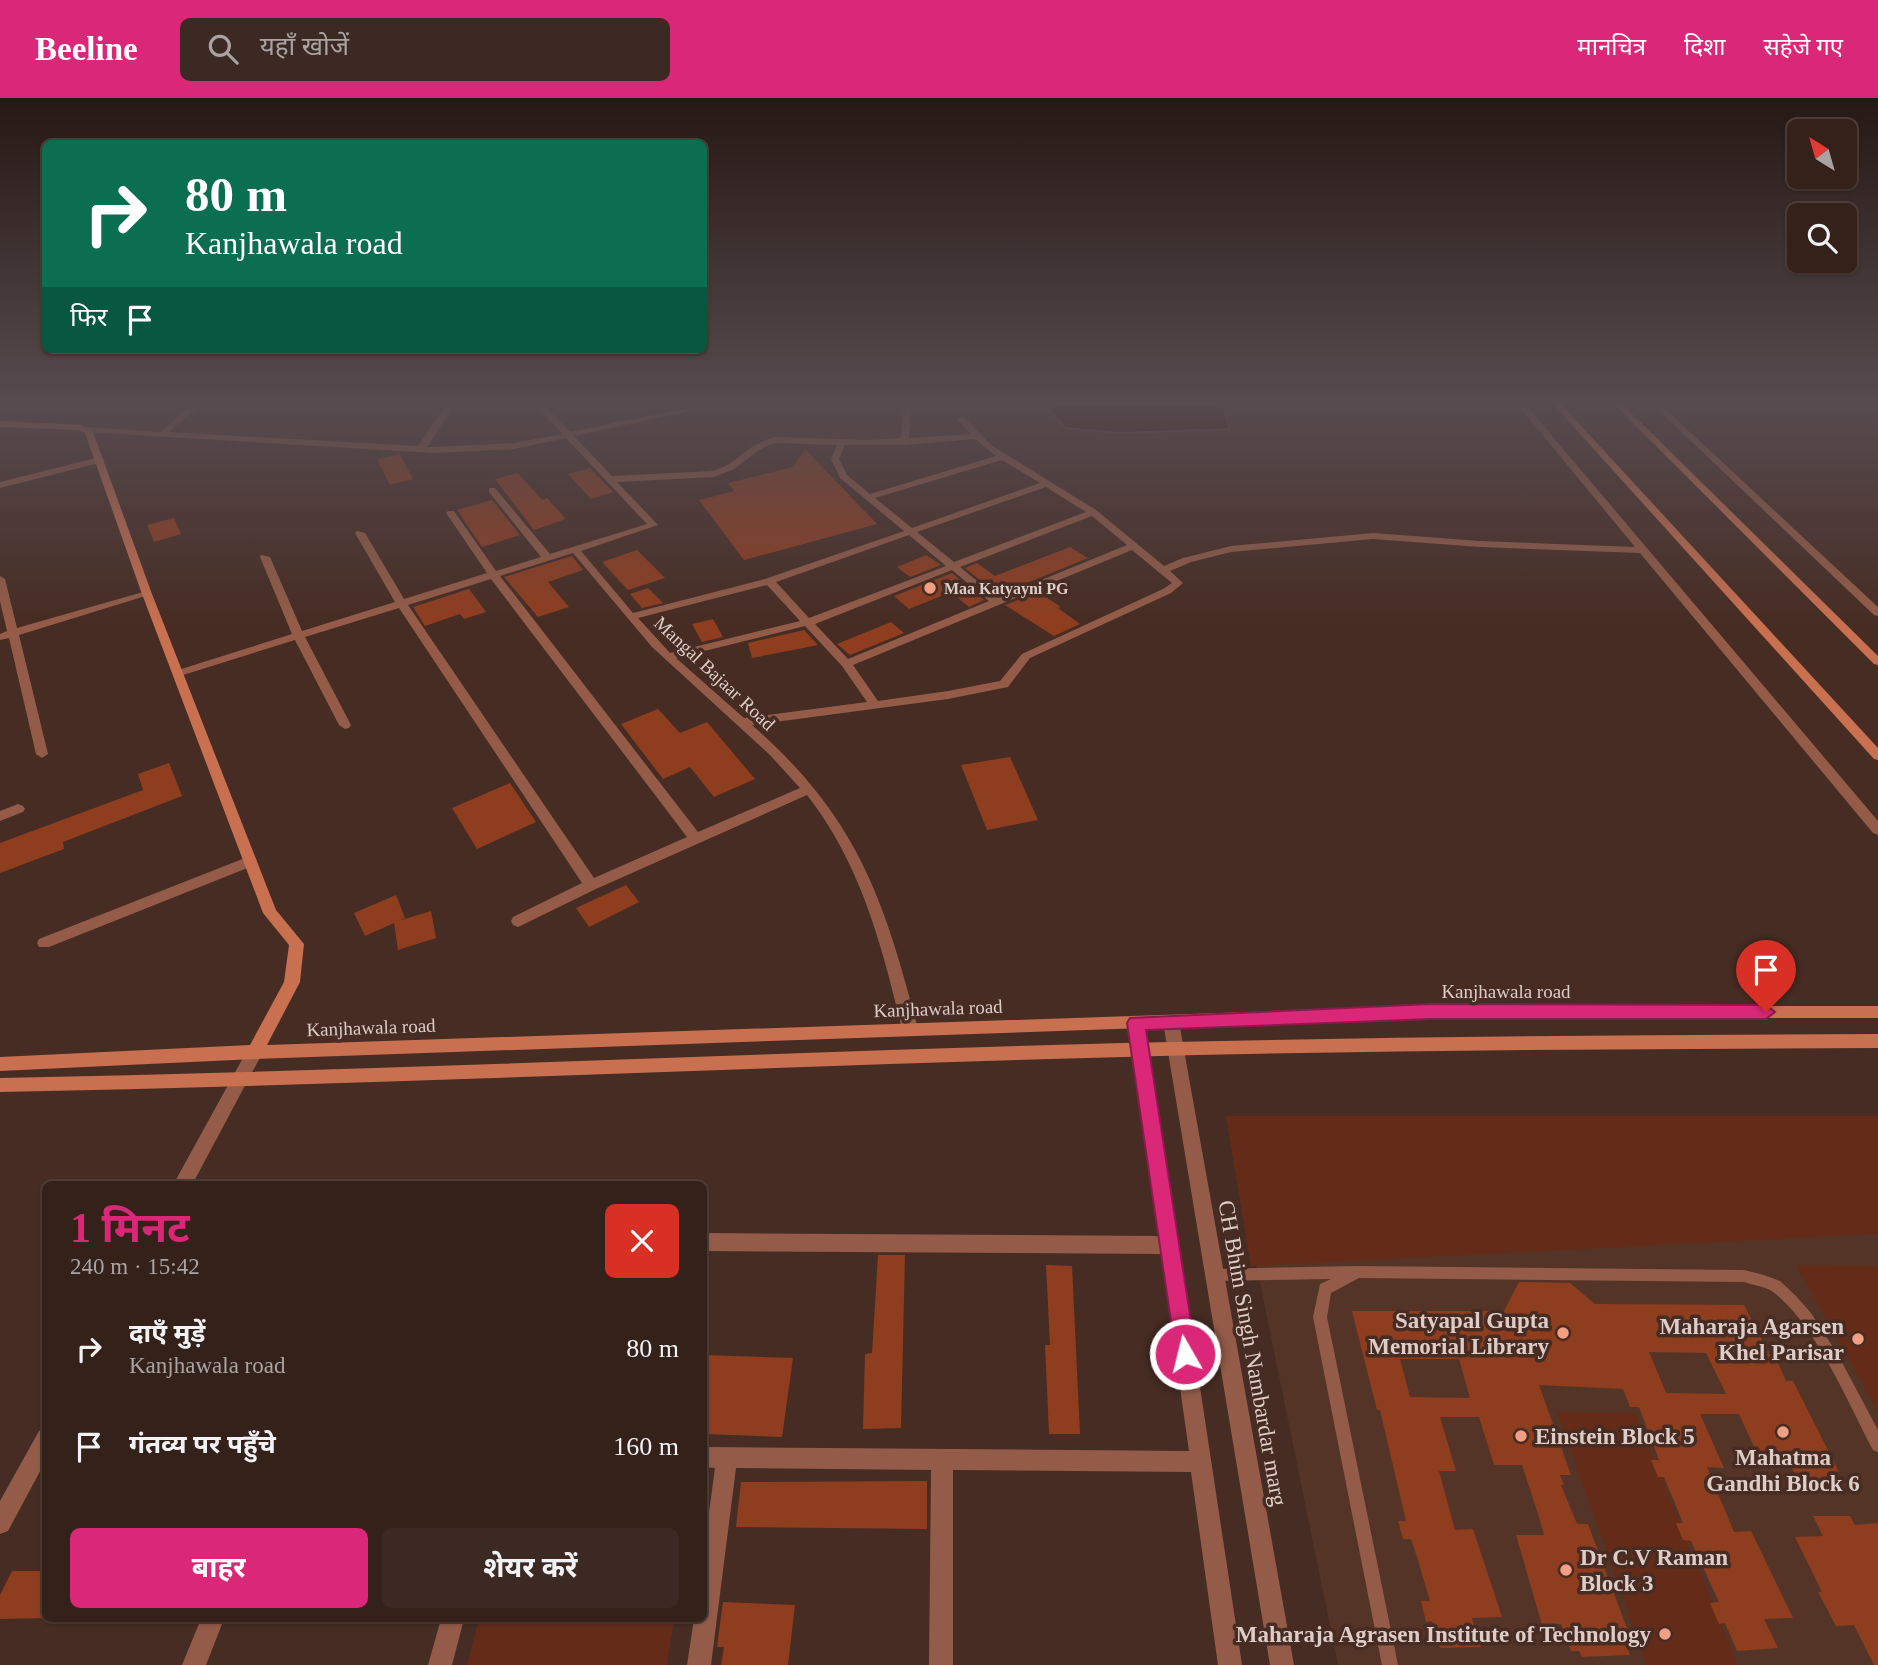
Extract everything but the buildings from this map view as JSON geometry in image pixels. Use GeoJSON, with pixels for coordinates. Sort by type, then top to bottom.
{"type":"FeatureCollection","features":[{"type":"Feature","properties":{"kind":"street"},"geometry":{"type":"LineString","coordinates":[[0,485],[31,477]]}},
{"type":"Feature","properties":{"kind":"street"},"geometry":{"type":"LineString","coordinates":[[106,477],[147,594],[270,913],[297,944],[292,982],[184,1181]]}},
{"type":"Feature","properties":{"kind":"street"},"geometry":{"type":"LineString","coordinates":[[178,673],[546,556],[653,525],[610,477]]}},
{"type":"Feature","properties":{"kind":"street"},"geometry":{"type":"LineString","coordinates":[[613,480],[661,477]]}},
{"type":"Feature","properties":{"kind":"street"},"geometry":{"type":"LineString","coordinates":[[847,477],[995,601]]}},
{"type":"Feature","properties":{"kind":"street"},"geometry":{"type":"LineString","coordinates":[[869,497],[935,477]]}},
{"type":"Feature","properties":{"kind":"street"},"geometry":{"type":"LineString","coordinates":[[743,722],[972,691],[1003,684],[1011,679],[1018,662],[1026,656],[1175,587],[1178,583],[1176,579],[1093,512],[1035,477]]}},
{"type":"Feature","properties":{"kind":"street"},"geometry":{"type":"LineString","coordinates":[[1582,477],[1878,830]]}},
{"type":"Feature","properties":{"kind":"street"},"geometry":{"type":"LineString","coordinates":[[1624,477],[1878,756]]}},
{"type":"Feature","properties":{"kind":"street"},"geometry":{"type":"LineString","coordinates":[[1692,477],[1878,662]]}},
{"type":"Feature","properties":{"kind":"street"},"geometry":{"type":"LineString","coordinates":[[1734,477],[1878,613]]}},
{"type":"Feature","properties":{"kind":"street"},"geometry":{"type":"LineString","coordinates":[[631,617],[769,581],[1046,484]]}},
{"type":"Feature","properties":{"kind":"street"},"geometry":{"type":"LineString","coordinates":[[492,490],[546,556]]}},
{"type":"Feature","properties":{"kind":"street"},"geometry":{"type":"LineString","coordinates":[[668,657],[808,622],[1093,512]]}},
{"type":"Feature","properties":{"kind":"street"},"geometry":{"type":"LineString","coordinates":[[451,513],[492,573],[695,839]]}},
{"type":"Feature","properties":{"kind":"street"},"geometry":{"type":"LineString","coordinates":[[360,533],[401,602],[591,885]]}},
{"type":"Feature","properties":{"kind":"street"},"geometry":{"type":"LineString","coordinates":[[1164,570],[1197,556],[1231,549],[1373,536],[1492,545],[1642,550]]}},
{"type":"Feature","properties":{"kind":"street"},"geometry":{"type":"LineString","coordinates":[[846,664],[1133,546]]}},
{"type":"Feature","properties":{"kind":"street","name":"Mangal Bajaar Road"},"geometry":{"type":"LineString","coordinates":[[574,548],[668,657],[743,722],[830,815],[862,876],[887,943],[910,1029]]}},
{"type":"Feature","properties":{"kind":"street"},"geometry":{"type":"LineString","coordinates":[[265,556],[298,635],[345,725]]}},
{"type":"Feature","properties":{"kind":"street"},"geometry":{"type":"LineString","coordinates":[[0,579],[42,754]]}},
{"type":"Feature","properties":{"kind":"street"},"geometry":{"type":"LineString","coordinates":[[769,581],[846,664],[874,704]]}},
{"type":"Feature","properties":{"kind":"street"},"geometry":{"type":"LineString","coordinates":[[0,637],[147,594]]}},
{"type":"Feature","properties":{"kind":"street"},"geometry":{"type":"LineString","coordinates":[[517,921],[591,885],[807,790]]}},
{"type":"Feature","properties":{"kind":"street"},"geometry":{"type":"LineString","coordinates":[[0,816],[18,809]]}},
{"type":"Feature","properties":{"kind":"street"},"geometry":{"type":"LineString","coordinates":[[44,943],[250,860]]}},
{"type":"Feature","properties":{"kind":"street","name":"Kanjhawala road"},"geometry":{"type":"LineString","coordinates":[[0,1064],[256,1052],[1431,1012],[1878,1012]]}},
{"type":"Feature","properties":{"kind":"street","name":"CH Bhim Singh Nambardar marg"},"geometry":{"type":"LineString","coordinates":[[1171,1022],[1282,1665]]}},
{"type":"Feature","properties":{"kind":"street"},"geometry":{"type":"LineString","coordinates":[[1136,1023],[1230,1665]]}},
{"type":"Feature","properties":{"kind":"street"},"geometry":{"type":"LineString","coordinates":[[0,1085],[237,1081],[1448,1042],[1878,1041]]}},
{"type":"Feature","properties":{"kind":"street"},"geometry":{"type":"LineString","coordinates":[[707,1241],[1169,1245]]}},
{"type":"Feature","properties":{"kind":"street"},"geometry":{"type":"LineString","coordinates":[[0,1523],[42,1445]]}},
{"type":"Feature","properties":{"kind":"street"},"geometry":{"type":"LineString","coordinates":[[707,1457],[1200,1462]]}},
{"type":"Feature","properties":{"kind":"street"},"geometry":{"type":"LineString","coordinates":[[707,1606],[727,1457]]}},
{"type":"Feature","properties":{"kind":"street"},"geometry":{"type":"LineString","coordinates":[[941,1665],[942,1459]]}},
{"type":"Feature","properties":{"kind":"street"},"geometry":{"type":"LineString","coordinates":[[194,1665],[211,1622]]}},
{"type":"Feature","properties":{"kind":"street"},"geometry":{"type":"LineString","coordinates":[[440,1665],[451,1622]]}},
{"type":"Feature","properties":{"kind":"street"},"geometry":{"type":"LineString","coordinates":[[699,1665],[705,1622]]}},
{"type":"Feature","properties":{"kind":"lane"},"geometry":{"type":"LineString","coordinates":[[1215,1275],[1357,1272],[1744,1276],[1773,1285],[1796,1305],[1817,1335],[1878,1445]]}},
{"type":"Feature","properties":{"kind":"lane"},"geometry":{"type":"LineString","coordinates":[[1357,1272],[1325,1289],[1320,1317],[1390,1665]]}},
{"type":"Feature","properties":{"kind":"shaded area"},"geometry":{"type":"Polygon","coordinates":[[[1226,1116],[1878,1116],[1878,1665],[1338,1665],[1226,1116]]]}},
{"type":"Feature","properties":{"kind":"shaded area"},"geometry":{"type":"Polygon","coordinates":[[[1226,1116],[1878,1116],[1878,1234],[1251,1266],[1226,1116]]]}},
{"type":"Feature","properties":{"kind":"shaded area","name":"Maharaja Agarsen Khel Parisar"},"geometry":{"type":"Polygon","coordinates":[[[1796,1265],[1878,1266],[1878,1412],[1796,1265]]]}},
{"type":"Feature","properties":{"kind":"shaded area"},"geometry":{"type":"Polygon","coordinates":[[[1557,1412],[1635,1413],[1738,1665],[1647,1665],[1557,1412]]]}},
{"type":"Feature","properties":{"kind":"shaded area"},"geometry":{"type":"Polygon","coordinates":[[[478,1622],[674,1622],[667,1665],[467,1665],[478,1622]]]}},
{"type":"Feature","properties":{"kind":"place","name":"Maa Katyayni PG"},"geometry":{"type":"Point","coordinates":[930,588]}},
{"type":"Feature","properties":{"kind":"place","name":"Satyapal Gupta Memorial Library"},"geometry":{"type":"Point","coordinates":[1563,1333]}},
{"type":"Feature","properties":{"kind":"place","name":"Maharaja Agarsen Khel Parisar"},"geometry":{"type":"Point","coordinates":[1858,1339]}},
{"type":"Feature","properties":{"kind":"place","name":"Mahatma Gandhi Block 6"},"geometry":{"type":"Point","coordinates":[1783,1432]}},
{"type":"Feature","properties":{"kind":"place","name":"Einstein Block 5"},"geometry":{"type":"Point","coordinates":[1521,1436]}},
{"type":"Feature","properties":{"kind":"place","name":"Dr C.V Raman Block 3"},"geometry":{"type":"Point","coordinates":[1566,1570]}},
{"type":"Feature","properties":{"kind":"place","name":"Maharaja Agrasen Institute of Technology"},"geometry":{"type":"Point","coordinates":[1665,1634]}},
{"type":"Feature","properties":{"kind":"route"},"geometry":{"type":"LineString","coordinates":[[1185,1354],[1136,1023],[1431,1012],[1766,1012]]}}]}
